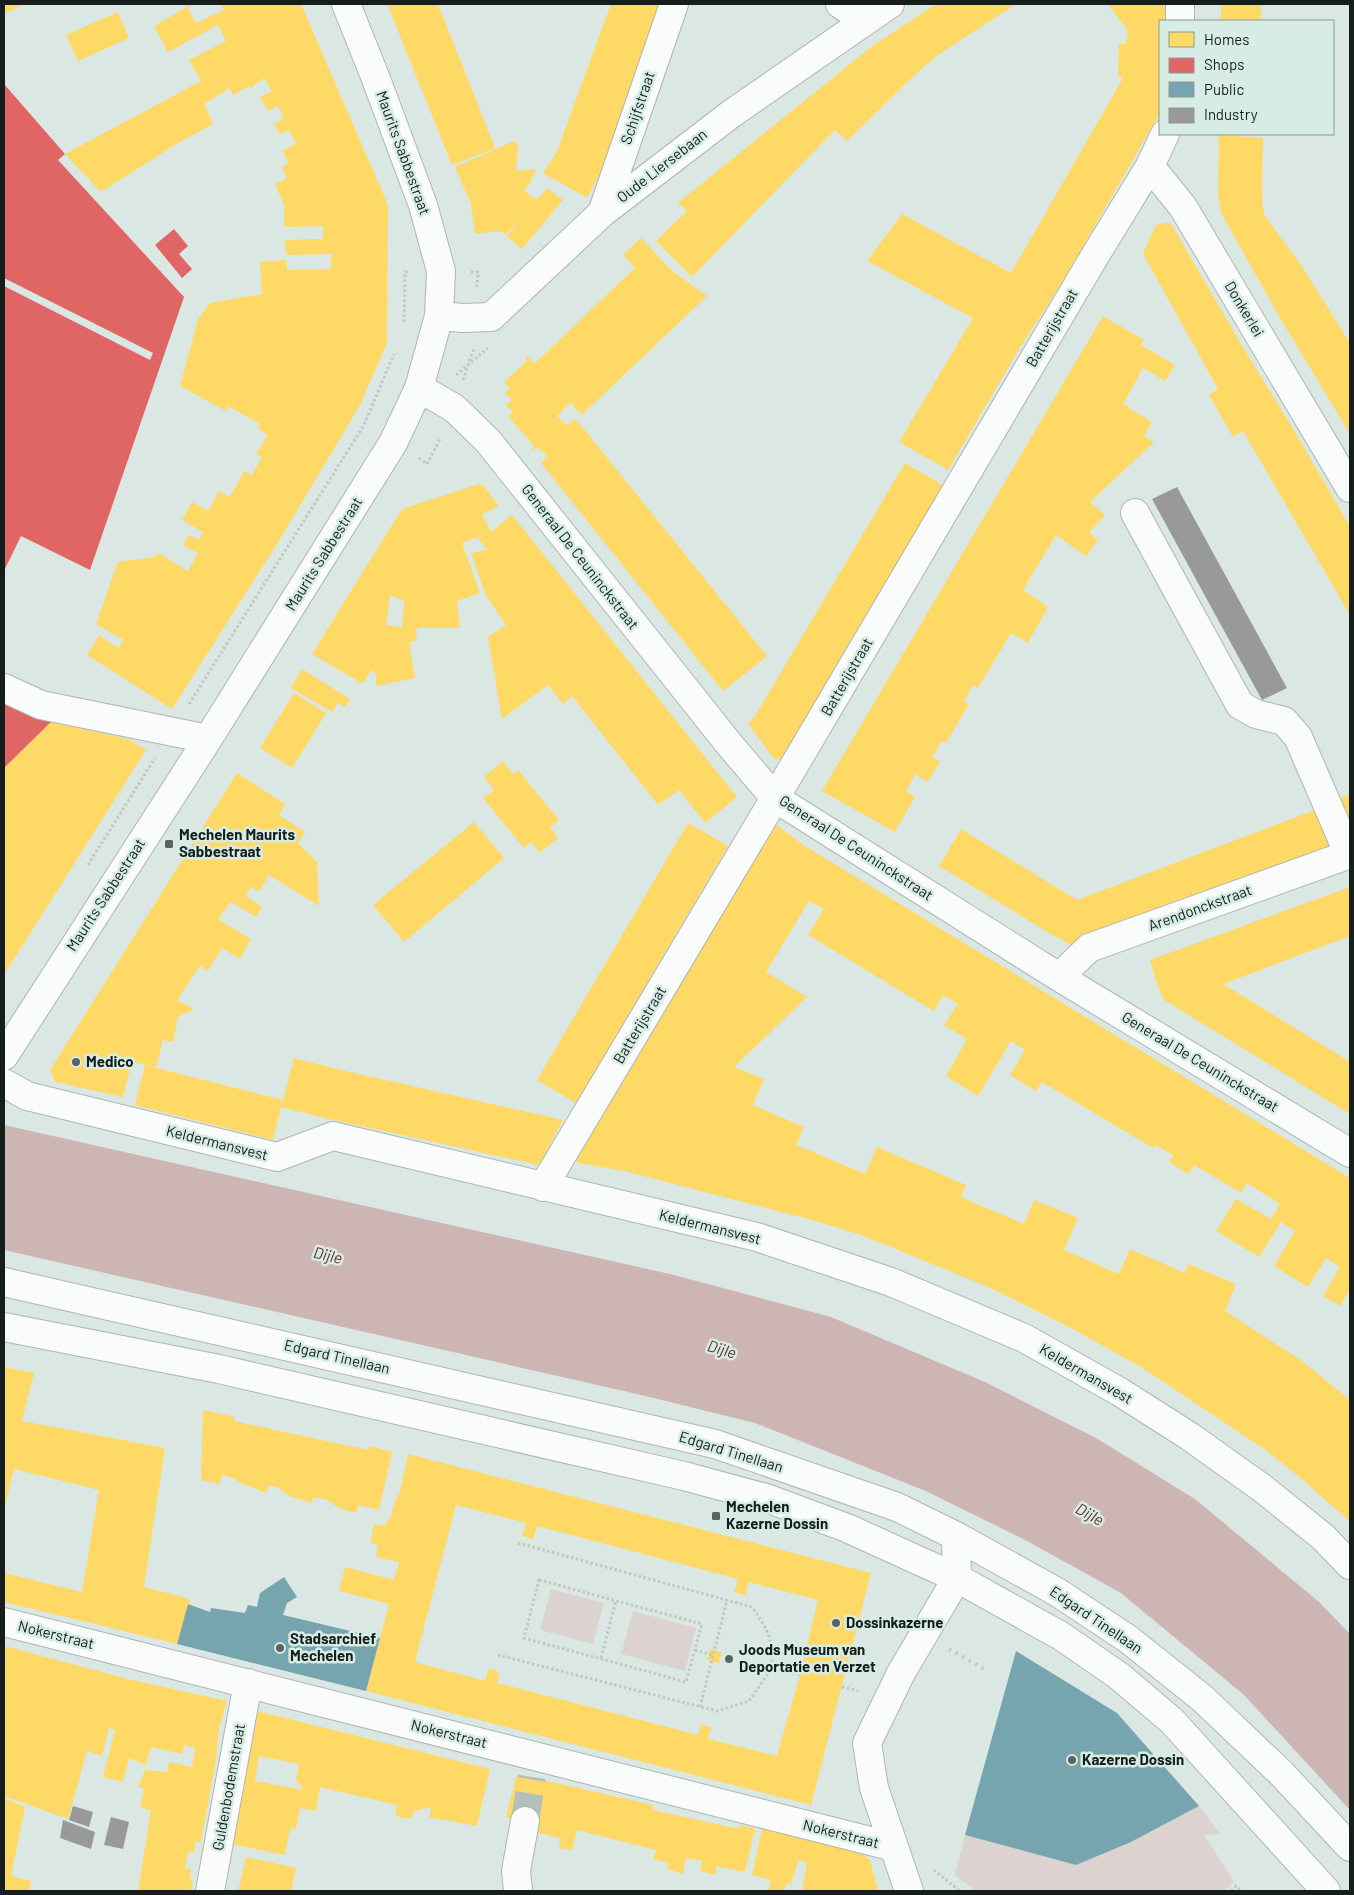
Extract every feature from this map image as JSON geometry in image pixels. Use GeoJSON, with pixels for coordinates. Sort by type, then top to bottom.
{"type":"FeatureCollection","features":[{"type":"Feature","properties":{"kind":"street","name":"Maurits Sabbestraat"},"geometry":{"type":"LineString","coordinates":[[4,1056],[208,739],[393,442],[419,388],[440,316],[441,271],[423,205],[346,4]]}},
{"type":"Feature","properties":{"kind":"street","name":"Schijfstraat"},"geometry":{"type":"LineString","coordinates":[[602,213],[674,4]]}},
{"type":"Feature","properties":{"kind":"street"},"geometry":{"type":"LineString","coordinates":[[840,4],[865,21]]}},
{"type":"Feature","properties":{"kind":"street","name":"Oude Liersebaan"},"geometry":{"type":"LineString","coordinates":[[440,316],[463,318],[491,317],[602,213],[731,114],[890,4]]}},
{"type":"Feature","properties":{"kind":"street"},"geometry":{"type":"LineString","coordinates":[[1180,4],[1180,20]]}},
{"type":"Feature","properties":{"kind":"street"},"geometry":{"type":"LineString","coordinates":[[1150,166],[1165,135]]}},
{"type":"Feature","properties":{"kind":"street","name":"Donkerlei"},"geometry":{"type":"LineString","coordinates":[[1150,166],[1183,207],[1350,488]]}},
{"type":"Feature","properties":{"kind":"street","name":"Batterijstraat"},"geometry":{"type":"LineString","coordinates":[[543,1187],[1150,166]]}},
{"type":"Feature","properties":{"kind":"street","name":"Generaal De Ceuninckstraat"},"geometry":{"type":"LineString","coordinates":[[419,388],[454,408],[488,441],[729,744],[775,798],[1059,977],[1350,1153]]}},
{"type":"Feature","properties":{"kind":"street"},"geometry":{"type":"LineString","coordinates":[[1135,513],[1240,705],[1256,714],[1284,721],[1298,737],[1350,854]]}},
{"type":"Feature","properties":{"kind":"street"},"geometry":{"type":"LineString","coordinates":[[4,688],[40,705],[208,739]]}},
{"type":"Feature","properties":{"kind":"street","name":"Arendonckstraat"},"geometry":{"type":"LineString","coordinates":[[1059,977],[1089,948],[1350,854]]}},
{"type":"Feature","properties":{"kind":"street","name":"Keldermansvest"},"geometry":{"type":"LineString","coordinates":[[4,1083],[27,1096],[277,1157],[332,1136],[757,1237],[891,1282],[1024,1338],[1120,1392],[1189,1436],[1262,1488],[1323,1537],[1350,1565]]}},
{"type":"Feature","properties":{"kind":"street","name":"Edgard Tinellaan"},"geometry":{"type":"LineString","coordinates":[[4,1282],[716,1444],[897,1508],[956,1536],[1057,1592],[1128,1639],[1202,1698],[1282,1774],[1350,1847]]}},
{"type":"Feature","properties":{"kind":"street"},"geometry":{"type":"LineString","coordinates":[[4,1327],[229,1371],[684,1476],[769,1499],[846,1528],[957,1578],[1061,1636],[1119,1676],[1172,1721],[1326,1891]]}},
{"type":"Feature","properties":{"kind":"street"},"geometry":{"type":"LineString","coordinates":[[909,1891],[874,1788],[867,1743],[901,1673],[957,1578],[956,1536]]}},
{"type":"Feature","properties":{"kind":"street","name":"Nokerstraat"},"geometry":{"type":"LineString","coordinates":[[4,1622],[248,1683],[534,1767],[894,1847]]}},
{"type":"Feature","properties":{"kind":"street","name":"Guldenbodemstraat"},"geometry":{"type":"LineString","coordinates":[[210,1891],[248,1683]]}},
{"type":"Feature","properties":{"kind":"street"},"geometry":{"type":"LineString","coordinates":[[518,1891],[516,1871],[525,1821]]}},
{"type":"Feature","properties":{"kind":"path"},"geometry":{"type":"LineString","coordinates":[[403,330],[405,287]]}},
{"type":"Feature","properties":{"kind":"path"},"geometry":{"type":"LineString","coordinates":[[172,731],[364,425],[397,348]]}},
{"type":"Feature","properties":{"kind":"path"},"geometry":{"type":"LineString","coordinates":[[498,1655],[717,1711],[748,1701],[772,1668],[772,1646],[768,1629],[752,1607],[518,1544]]}},
{"type":"Feature","properties":{"kind":"path"},"geometry":{"type":"LineString","coordinates":[[539,1580],[702,1624],[694,1650],[686,1682],[524,1638],[539,1580]]}},
{"type":"Feature","properties":{"kind":"path"},"geometry":{"type":"LineString","coordinates":[[601,1658],[616,1600]]}},
{"type":"Feature","properties":{"kind":"path"},"geometry":{"type":"LineString","coordinates":[[700,1707],[727,1600]]}},
{"type":"Feature","properties":{"kind":"path"},"geometry":{"type":"LineString","coordinates":[[694,1650],[713,1655]]}},
{"type":"Feature","properties":{"kind":"path"},"geometry":{"type":"LineString","coordinates":[[772,1668],[800,1675]]}},
{"type":"Feature","properties":{"kind":"path"},"geometry":{"type":"LineString","coordinates":[[1232,1891],[1236,1886],[1241,1891]]}},
{"type":"Feature","properties":{"kind":"shaded area"},"geometry":{"type":"Polygon","coordinates":[[[551,1589],[604,1603],[593,1644],[540,1630],[551,1589]]]}},
{"type":"Feature","properties":{"kind":"shaded area"},"geometry":{"type":"Polygon","coordinates":[[[633,1611],[696,1628],[685,1671],[621,1654],[633,1611]]]}},
{"type":"Feature","properties":{"kind":"shaded area"},"geometry":{"type":"Polygon","coordinates":[[[1199,1806],[1220,1834],[1204,1835],[1234,1881],[1225,1891],[976,1891],[955,1875],[965,1835],[1076,1865],[1131,1842],[1199,1806]]]}},
{"type":"Feature","properties":{"kind":"water","name":"Dijle"},"geometry":{"type":"Polygon","coordinates":[[[4,1125],[674,1275],[831,1317],[985,1382],[1096,1438],[1195,1499],[1318,1601],[1350,1634],[1350,1810],[1244,1695],[1121,1593],[1027,1541],[926,1491],[755,1423],[637,1394],[4,1250],[4,1125]]]}},
{"type":"Feature","properties":{"kind":"building: Homes"},"geometry":{"type":"Polygon","coordinates":[[[4,4],[24,4],[4,14],[4,4]]]}},
{"type":"Feature","properties":{"kind":"building: Homes"},"geometry":{"type":"Polygon","coordinates":[[[184,4],[196,4],[186,8],[184,4]]]}},
{"type":"Feature","properties":{"kind":"building: Homes"},"geometry":{"type":"Polygon","coordinates":[[[221,4],[301,4],[388,205],[387,343],[360,405],[274,549],[172,709],[87,655],[99,635],[118,648],[124,640],[96,624],[118,562],[155,557],[158,553],[188,571],[198,553],[183,545],[189,535],[199,540],[203,532],[182,520],[192,502],[208,511],[219,491],[230,497],[244,471],[252,475],[262,457],[256,454],[268,435],[258,429],[260,424],[228,406],[226,411],[180,386],[198,319],[210,303],[262,294],[260,262],[286,260],[287,270],[331,269],[331,254],[286,255],[285,240],[323,239],[323,226],[284,227],[284,205],[275,184],[287,178],[282,167],[289,163],[282,151],[296,144],[289,130],[280,134],[274,124],[284,118],[278,106],[268,111],[260,97],[272,91],[264,78],[251,88],[250,86],[233,95],[230,88],[204,104],[213,124],[178,143],[101,192],[65,154],[201,81],[189,60],[226,41],[218,25],[168,52],[154,26],[187,7],[196,23],[224,10],[221,4]]]}},
{"type":"Feature","properties":{"kind":"building: Homes"},"geometry":{"type":"Polygon","coordinates":[[[387,4],[438,4],[495,148],[452,165],[387,4]]]}},
{"type":"Feature","properties":{"kind":"building: Homes"},"geometry":{"type":"Polygon","coordinates":[[[611,4],[661,4],[622,131],[587,198],[543,173],[556,154],[611,4]]]}},
{"type":"Feature","properties":{"kind":"building: Homes"},"geometry":{"type":"Polygon","coordinates":[[[936,4],[1016,4],[938,55],[921,69],[847,141],[835,130],[692,277],[656,241],[687,211],[678,203],[871,47],[936,4]]]}},
{"type":"Feature","properties":{"kind":"building: Homes"},"geometry":{"type":"Polygon","coordinates":[[[1108,4],[1164,4],[1167,9],[1167,20],[1159,20],[1159,115],[1064,279],[1021,346],[948,470],[899,442],[973,318],[867,261],[902,214],[1011,273],[1123,78],[1118,76],[1119,44],[1126,44],[1128,31],[1108,4]]]}},
{"type":"Feature","properties":{"kind":"building: Homes"},"geometry":{"type":"Polygon","coordinates":[[[1221,4],[1261,4],[1261,20],[1221,20],[1221,4]]]}},
{"type":"Feature","properties":{"kind":"building: Homes"},"geometry":{"type":"Polygon","coordinates":[[[118,12],[129,38],[78,61],[66,35],[118,12]]]}},
{"type":"Feature","properties":{"kind":"building: Homes"},"geometry":{"type":"Polygon","coordinates":[[[1219,135],[1263,138],[1262,197],[1264,215],[1301,265],[1350,343],[1350,434],[1280,318],[1221,213],[1218,194],[1219,135]]]}},
{"type":"Feature","properties":{"kind":"building: Homes"},"geometry":{"type":"Polygon","coordinates":[[[516,140],[518,144],[516,171],[536,169],[524,191],[537,200],[547,188],[563,200],[522,249],[507,236],[533,205],[507,234],[498,231],[475,234],[471,204],[455,167],[516,140]]]}},
{"type":"Feature","properties":{"kind":"building: Homes"},"geometry":{"type":"Polygon","coordinates":[[[1170,222],[1350,527],[1350,615],[1243,431],[1233,437],[1209,395],[1218,389],[1143,253],[1156,225],[1170,222]]]}},
{"type":"Feature","properties":{"kind":"building: Homes"},"geometry":{"type":"Polygon","coordinates":[[[641,238],[671,270],[707,296],[582,415],[543,374],[570,403],[557,416],[566,425],[574,419],[583,428],[767,656],[723,691],[541,463],[548,457],[537,447],[531,450],[534,446],[508,416],[513,412],[506,405],[512,400],[505,393],[510,389],[504,382],[527,361],[525,357],[527,356],[534,364],[635,268],[623,255],[641,238]]]}},
{"type":"Feature","properties":{"kind":"building: Homes"},"geometry":{"type":"Polygon","coordinates":[[[1103,316],[1144,340],[1141,345],[1175,365],[1165,381],[1143,368],[1123,404],[1152,422],[1144,436],[1154,442],[1090,502],[1105,515],[1089,533],[1098,540],[1086,556],[1056,535],[1023,590],[1048,607],[1028,643],[1011,633],[978,688],[973,685],[964,702],[969,704],[946,743],[942,741],[932,757],[940,762],[928,782],[915,774],[906,791],[915,797],[895,832],[822,791],[1103,316]]]}},
{"type":"Feature","properties":{"kind":"building: Homes"},"geometry":{"type":"Polygon","coordinates":[[[905,463],[944,486],[781,760],[773,758],[748,723],[755,716],[905,463]]]}},
{"type":"Feature","properties":{"kind":"building: Homes"},"geometry":{"type":"Polygon","coordinates":[[[479,484],[483,485],[499,506],[482,514],[491,532],[512,515],[737,797],[705,823],[679,790],[658,805],[572,696],[563,704],[548,685],[502,719],[488,637],[506,625],[486,596],[471,553],[487,550],[478,538],[483,535],[462,543],[480,593],[457,601],[460,628],[417,628],[416,641],[411,641],[410,649],[415,678],[376,686],[376,673],[371,670],[363,684],[312,654],[400,512],[405,508],[479,484]],[[390,595],[386,625],[402,627],[404,601],[390,595]]]}},
{"type":"Feature","properties":{"kind":"building: Homes"},"geometry":{"type":"Polygon","coordinates":[[[302,669],[350,699],[345,707],[338,703],[332,712],[291,688],[302,669]]]}},
{"type":"Feature","properties":{"kind":"building: Homes"},"geometry":{"type":"Polygon","coordinates":[[[294,693],[326,713],[292,768],[260,748],[294,693]]]}},
{"type":"Feature","properties":{"kind":"building: Homes"},"geometry":{"type":"Polygon","coordinates":[[[51,722],[128,739],[146,750],[4,975],[4,768],[51,722]]]}},
{"type":"Feature","properties":{"kind":"building: Homes"},"geometry":{"type":"Polygon","coordinates":[[[503,761],[513,774],[518,770],[559,820],[550,827],[558,838],[540,853],[531,842],[524,848],[483,798],[494,790],[484,777],[503,761]]]}},
{"type":"Feature","properties":{"kind":"building: Homes"},"geometry":{"type":"Polygon","coordinates":[[[237,773],[285,804],[279,815],[305,832],[298,843],[317,862],[319,906],[269,875],[259,892],[251,887],[246,896],[262,907],[256,917],[231,902],[218,919],[251,939],[240,959],[222,948],[208,971],[200,966],[177,1000],[194,1009],[178,1017],[173,1042],[163,1040],[156,1067],[132,1062],[123,1097],[55,1082],[50,1070],[237,773]]]}},
{"type":"Feature","properties":{"kind":"building: Homes"},"geometry":{"type":"Polygon","coordinates":[[[1350,795],[1350,836],[1337,799],[1350,795]]]}},
{"type":"Feature","properties":{"kind":"building: Homes"},"geometry":{"type":"Polygon","coordinates":[[[1323,807],[1337,844],[1106,929],[1071,945],[939,866],[961,829],[1077,900],[1323,807]]]}},
{"type":"Feature","properties":{"kind":"building: Homes"},"geometry":{"type":"Polygon","coordinates":[[[474,822],[504,858],[404,942],[373,905],[474,822]]]}},
{"type":"Feature","properties":{"kind":"building: Homes"},"geometry":{"type":"Polygon","coordinates":[[[772,822],[808,848],[1350,1178],[1350,1289],[1340,1306],[1323,1296],[1340,1267],[1326,1258],[1308,1287],[1274,1266],[1295,1231],[1281,1222],[1259,1257],[1216,1231],[1236,1199],[1271,1219],[1280,1204],[1247,1183],[1241,1193],[1194,1165],[1188,1174],[1169,1162],[1173,1155],[1155,1145],[1153,1148],[1042,1082],[1036,1091],[1010,1075],[1025,1050],[1011,1041],[978,1096],[946,1076],[967,1039],[944,1025],[958,1004],[943,995],[934,1011],[808,935],[824,909],[809,901],[766,972],[807,997],[734,1067],[764,1079],[753,1105],[804,1127],[796,1145],[865,1174],[877,1147],[966,1185],[961,1197],[1024,1224],[1034,1200],[1078,1218],[1064,1250],[1119,1274],[1130,1249],[1185,1273],[1188,1264],[1236,1284],[1225,1311],[1302,1361],[1350,1400],[1350,1522],[1267,1451],[1141,1367],[1073,1329],[986,1286],[861,1235],[816,1221],[624,1171],[578,1163],[572,1155],[599,1120],[630,1070],[772,822]]]}},
{"type":"Feature","properties":{"kind":"building: Homes"},"geometry":{"type":"Polygon","coordinates":[[[688,823],[728,846],[576,1103],[537,1080],[688,823]]]}},
{"type":"Feature","properties":{"kind":"building: Homes"},"geometry":{"type":"Polygon","coordinates":[[[1350,887],[1350,936],[1223,984],[1350,1062],[1350,1114],[1164,1000],[1150,960],[1350,887]]]}},
{"type":"Feature","properties":{"kind":"building: Homes"},"geometry":{"type":"Polygon","coordinates":[[[294,1058],[563,1120],[539,1165],[281,1107],[273,1140],[135,1105],[145,1065],[283,1100],[294,1058]]]}},
{"type":"Feature","properties":{"kind":"building: Homes"},"geometry":{"type":"Polygon","coordinates":[[[4,1367],[34,1373],[22,1421],[165,1448],[144,1587],[190,1599],[177,1644],[4,1602],[4,1573],[82,1592],[99,1490],[14,1469],[4,1510],[4,1367]]]}},
{"type":"Feature","properties":{"kind":"building: Homes"},"geometry":{"type":"Polygon","coordinates":[[[203,1410],[235,1417],[234,1421],[368,1450],[369,1446],[392,1452],[379,1510],[358,1505],[356,1513],[339,1508],[327,1500],[313,1497],[312,1503],[292,1497],[279,1488],[268,1485],[267,1493],[240,1483],[234,1478],[222,1475],[220,1484],[201,1480],[203,1410]]]}},
{"type":"Feature","properties":{"kind":"building: Homes","name":"Dossinkazerne"},"geometry":{"type":"Polygon","coordinates":[[[408,1454],[871,1573],[811,1805],[366,1691],[389,1604],[339,1591],[345,1567],[394,1580],[399,1562],[376,1557],[378,1545],[370,1543],[374,1524],[384,1526],[391,1516],[397,1495],[399,1496],[408,1454]],[[456,1505],[415,1662],[485,1681],[488,1669],[494,1670],[499,1672],[497,1683],[698,1735],[701,1724],[711,1727],[708,1739],[777,1756],[800,1675],[818,1600],[749,1582],[745,1595],[740,1594],[734,1592],[738,1579],[537,1526],[533,1539],[522,1536],[526,1523],[456,1505]]]}},
{"type":"Feature","properties":{"kind":"building: Homes"},"geometry":{"type":"Polygon","coordinates":[[[4,1646],[128,1679],[227,1701],[219,1729],[216,1760],[201,1842],[196,1841],[194,1853],[188,1852],[185,1869],[191,1869],[190,1879],[193,1880],[191,1891],[138,1891],[151,1810],[140,1808],[144,1788],[138,1787],[145,1770],[167,1772],[169,1762],[192,1767],[195,1748],[184,1745],[182,1754],[151,1747],[146,1765],[129,1758],[123,1782],[103,1777],[115,1730],[109,1728],[102,1756],[87,1751],[68,1819],[4,1796],[4,1646]]]}},
{"type":"Feature","properties":{"kind":"building: Homes"},"geometry":{"type":"Polygon","coordinates":[[[710,1649],[722,1652],[719,1663],[707,1660],[710,1649]]]}},
{"type":"Feature","properties":{"kind":"building: Homes"},"geometry":{"type":"Polygon","coordinates":[[[257,1711],[490,1769],[477,1826],[429,1817],[431,1807],[414,1811],[411,1819],[395,1816],[397,1805],[320,1787],[316,1811],[300,1808],[296,1829],[290,1828],[285,1855],[231,1844],[257,1711]],[[259,1756],[255,1781],[303,1790],[296,1779],[299,1764],[259,1756]]]}},
{"type":"Feature","properties":{"kind":"building: Homes"},"geometry":{"type":"Polygon","coordinates":[[[517,1774],[653,1805],[653,1810],[739,1829],[740,1825],[755,1828],[745,1872],[716,1866],[716,1875],[700,1871],[702,1861],[686,1858],[683,1874],[667,1869],[669,1863],[653,1859],[656,1850],[577,1830],[572,1850],[559,1848],[560,1838],[531,1831],[525,1821],[506,1817],[517,1774]]]}},
{"type":"Feature","properties":{"kind":"building: Homes"},"geometry":{"type":"Polygon","coordinates":[[[4,1798],[25,1807],[11,1876],[31,1881],[29,1891],[4,1891],[4,1798]]]}},
{"type":"Feature","properties":{"kind":"building: Homes"},"geometry":{"type":"Polygon","coordinates":[[[762,1829],[859,1850],[870,1860],[878,1891],[802,1891],[807,1862],[798,1861],[791,1884],[787,1883],[784,1891],[768,1891],[771,1880],[752,1875],[762,1829]]]}},
{"type":"Feature","properties":{"kind":"building: Homes"},"geometry":{"type":"Polygon","coordinates":[[[246,1857],[296,1868],[291,1891],[238,1891],[246,1857]]]}},
{"type":"Feature","properties":{"kind":"building: Shops"},"geometry":{"type":"Polygon","coordinates":[[[4,84],[65,154],[58,160],[184,297],[90,570],[21,536],[4,571],[4,286],[150,360],[153,353],[4,278],[4,84]]]}},
{"type":"Feature","properties":{"kind":"building: Shops"},"geometry":{"type":"Polygon","coordinates":[[[174,229],[188,246],[179,254],[192,269],[182,278],[155,245],[174,229]]]}},
{"type":"Feature","properties":{"kind":"building: Shops"},"geometry":{"type":"Polygon","coordinates":[[[4,703],[51,722],[4,768],[4,703]]]}},
{"type":"Feature","properties":{"kind":"building: Public"},"geometry":{"type":"Polygon","coordinates":[[[284,1577],[297,1597],[287,1603],[283,1615],[380,1638],[366,1691],[177,1644],[188,1604],[210,1612],[211,1608],[245,1613],[248,1605],[257,1607],[260,1593],[284,1577]]]}},
{"type":"Feature","properties":{"kind":"building: Public","name":"Kazerne Dossin"},"geometry":{"type":"Polygon","coordinates":[[[1016,1651],[1117,1713],[1199,1806],[1131,1842],[1076,1865],[965,1835],[1016,1651]]]}},
{"type":"Feature","properties":{"kind":"building: Industry"},"geometry":{"type":"Polygon","coordinates":[[[1177,487],[1287,688],[1262,700],[1152,499],[1177,487]]]}},
{"type":"Feature","properties":{"kind":"building: Industry"},"geometry":{"type":"Polygon","coordinates":[[[73,1806],[93,1812],[89,1827],[69,1820],[73,1806]]]}},
{"type":"Feature","properties":{"kind":"building: Industry"},"geometry":{"type":"Polygon","coordinates":[[[111,1817],[129,1822],[123,1849],[104,1845],[111,1817]]]}},
{"type":"Feature","properties":{"kind":"building: Industry"},"geometry":{"type":"Polygon","coordinates":[[[63,1820],[95,1832],[91,1849],[60,1838],[63,1820]]]}},
{"type":"Feature","properties":{"kind":"tunnel"},"geometry":{"type":"LineString","coordinates":[[525,1821],[532,1777]]}},
{"type":"Feature","properties":{"kind":"railway"},"geometry":{"type":"LineString","coordinates":[[949,1649],[984,1669]]}},
{"type":"Feature","properties":{"kind":"place","name":"Mechelen Maurits Sabbestraat"},"geometry":{"type":"Point","coordinates":[169,844]}},
{"type":"Feature","properties":{"kind":"place","name":"Medico"},"geometry":{"type":"Point","coordinates":[76,1062]}},
{"type":"Feature","properties":{"kind":"place","name":"Mechelen Kazerne Dossin"},"geometry":{"type":"Point","coordinates":[716,1516]}},
{"type":"Feature","properties":{"kind":"place","name":"Dossinkazerne"},"geometry":{"type":"Point","coordinates":[836,1623]}},
{"type":"Feature","properties":{"kind":"place","name":"Stadsarchief Mechelen"},"geometry":{"type":"Point","coordinates":[280,1648]}},
{"type":"Feature","properties":{"kind":"place","name":"Joods Museum van Deportatie en Verzet"},"geometry":{"type":"Point","coordinates":[729,1659]}},
{"type":"Feature","properties":{"kind":"place","name":"Kazerne Dossin"},"geometry":{"type":"Point","coordinates":[1072,1760]}}]}
